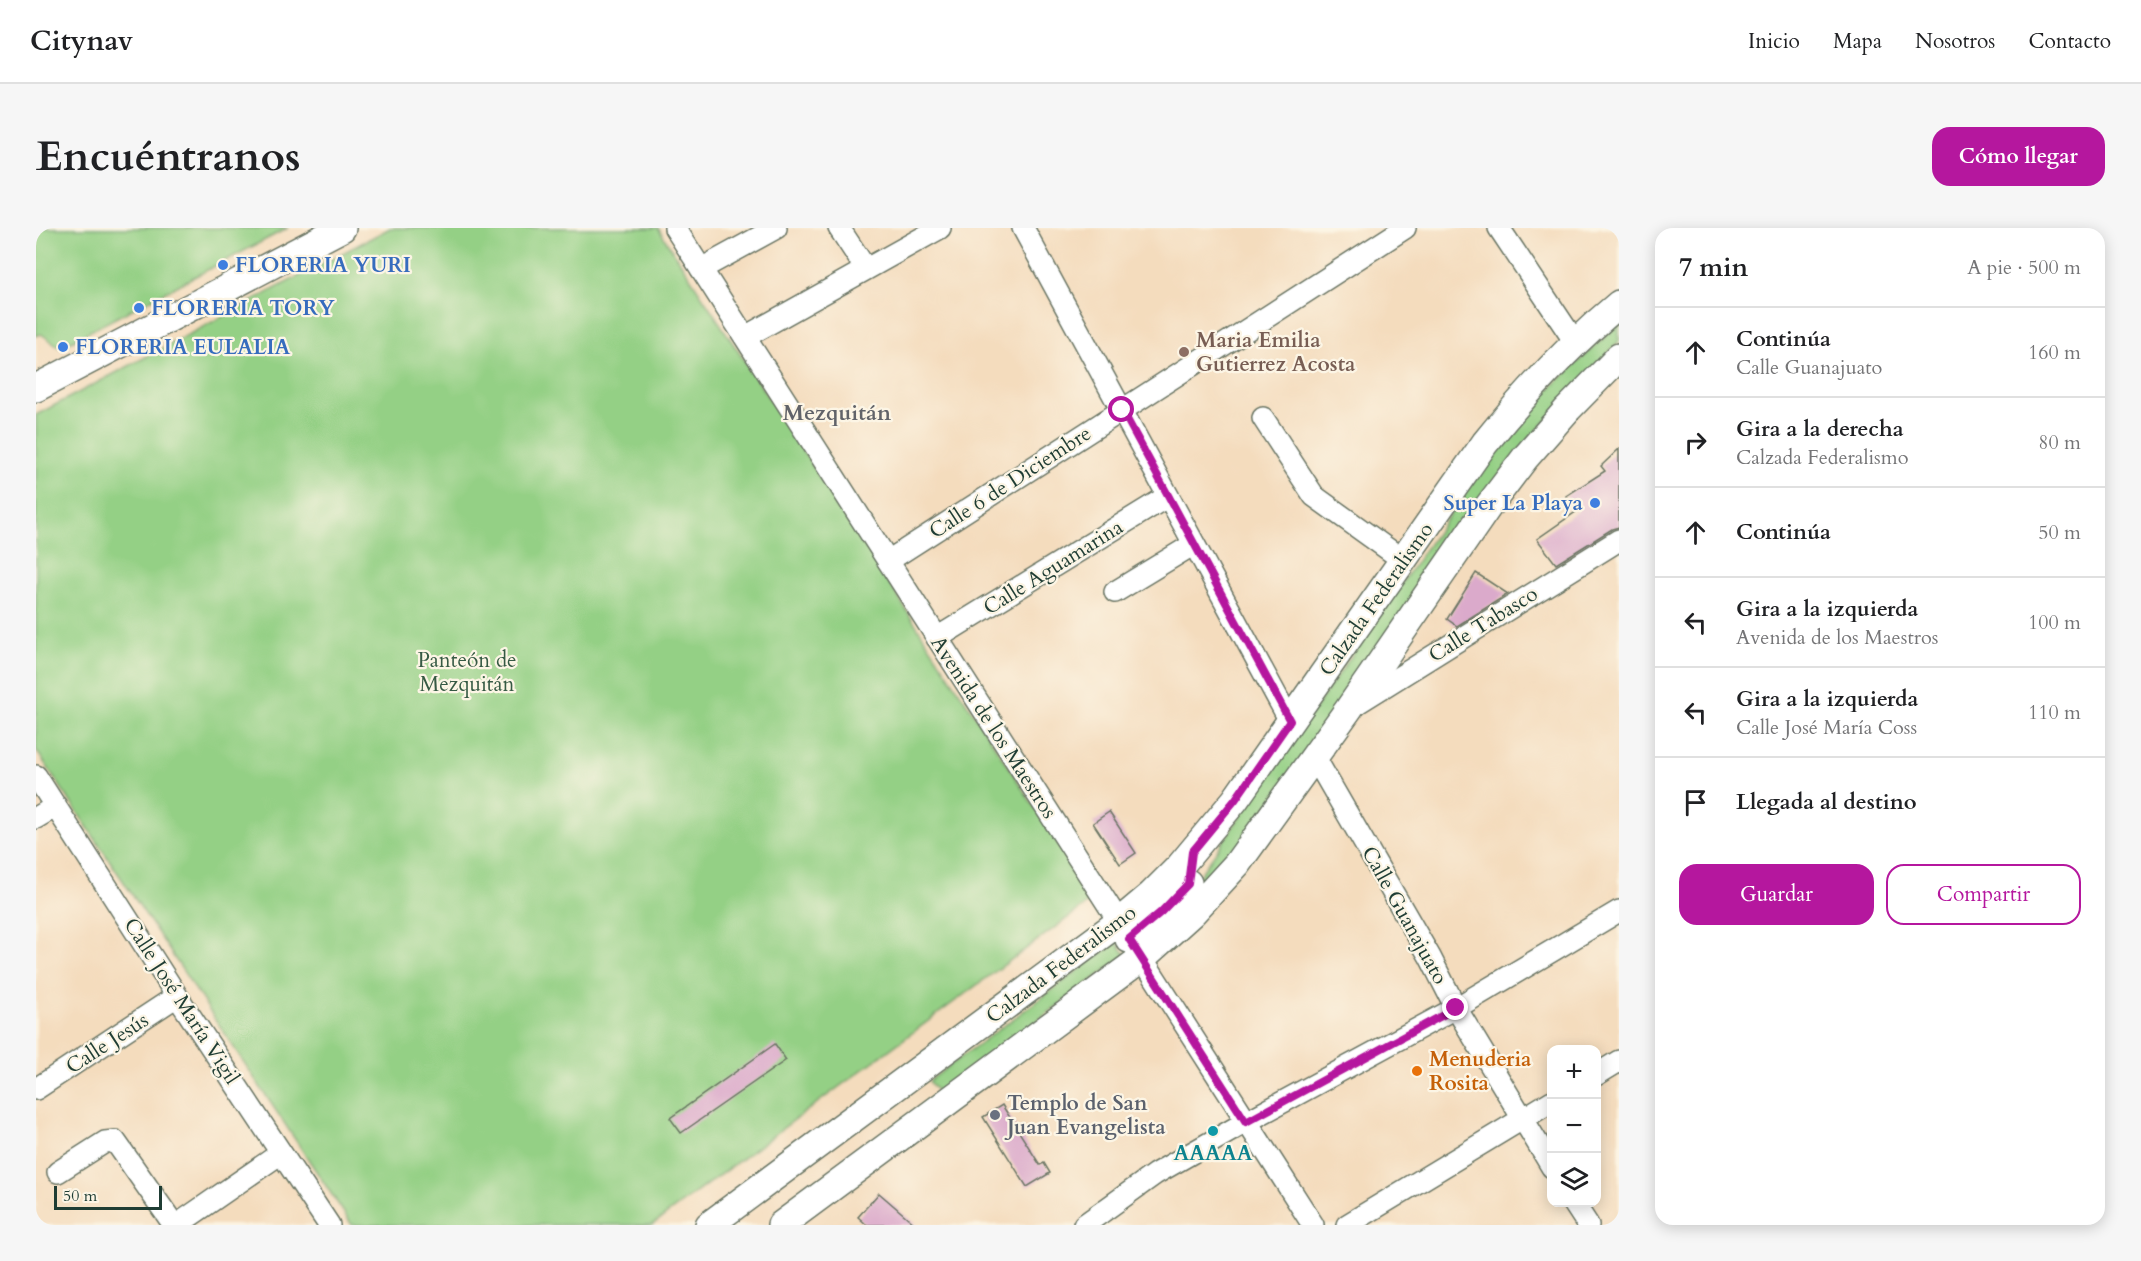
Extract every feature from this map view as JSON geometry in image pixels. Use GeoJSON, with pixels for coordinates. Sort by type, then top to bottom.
{"type":"FeatureCollection","features":[{"type":"Feature","properties":{"kind":"main road"},"geometry":{"type":"LineString","coordinates":[[36,388],[342,228]]}},
{"type":"Feature","properties":{"kind":"main road","name":"Calzada Federalismo"},"geometry":{"type":"LineString","coordinates":[[781,1225],[1130,940],[1151,895],[1192,852],[1235,800],[1493,434],[1521,398],[1575,342],[1619,304]]}},
{"type":"Feature","properties":{"kind":"main road","name":"Calzada Federalismo"},"geometry":{"type":"LineString","coordinates":[[709,1225],[1130,940],[1192,913],[1237,864],[1348,710],[1487,508],[1525,458],[1567,410],[1619,357]]}},
{"type":"Feature","properties":{"kind":"street","name":"Avenida de los Maestros"},"geometry":{"type":"LineString","coordinates":[[675,228],[1313,1225]]}},
{"type":"Feature","properties":{"kind":"street"},"geometry":{"type":"LineString","coordinates":[[701,269],[776,228]]}},
{"type":"Feature","properties":{"kind":"street"},"geometry":{"type":"LineString","coordinates":[[838,228],[866,269]]}},
{"type":"Feature","properties":{"kind":"street"},"geometry":{"type":"LineString","coordinates":[[745,337],[940,228]]}},
{"type":"Feature","properties":{"kind":"street"},"geometry":{"type":"LineString","coordinates":[[1023,228],[1290,721]]}},
{"type":"Feature","properties":{"kind":"street","name":"Calle 6 de Diciembre"},"geometry":{"type":"LineString","coordinates":[[888,561],[1405,228]]}},
{"type":"Feature","properties":{"kind":"street"},"geometry":{"type":"LineString","coordinates":[[1499,228],[1575,342]]}},
{"type":"Feature","properties":{"kind":"street"},"geometry":{"type":"LineString","coordinates":[[1263,418],[1314,496],[1403,560]]}},
{"type":"Feature","properties":{"kind":"street","name":"Calle Aguamarina"},"geometry":{"type":"LineString","coordinates":[[937,638],[1168,496]]}},
{"type":"Feature","properties":{"kind":"street","name":"Calle Tabasco"},"geometry":{"type":"LineString","coordinates":[[1348,710],[1619,540]]}},
{"type":"Feature","properties":{"kind":"street"},"geometry":{"type":"LineString","coordinates":[[1115,592],[1194,544]]}},
{"type":"Feature","properties":{"kind":"street","name":"Calle Guanajuato"},"geometry":{"type":"LineString","coordinates":[[1314,756],[1430,957],[1456,1008],[1547,1160]]}},
{"type":"Feature","properties":{"kind":"street","name":"Calle José María Vigil"},"geometry":{"type":"LineString","coordinates":[[36,776],[177,996],[329,1225]]}},
{"type":"Feature","properties":{"kind":"street"},"geometry":{"type":"LineString","coordinates":[[36,818],[56,806]]}},
{"type":"Feature","properties":{"kind":"street"},"geometry":{"type":"LineString","coordinates":[[1084,1225],[1155,1174],[1456,1008],[1619,910]]}},
{"type":"Feature","properties":{"kind":"street","name":"Calle Jesús"},"geometry":{"type":"LineString","coordinates":[[36,1089],[177,996]]}},
{"type":"Feature","properties":{"kind":"street"},"geometry":{"type":"LineString","coordinates":[[1601,1072],[1619,1061]]}},
{"type":"Feature","properties":{"kind":"street"},"geometry":{"type":"LineString","coordinates":[[1347,1225],[1547,1103]]}},
{"type":"Feature","properties":{"kind":"street"},"geometry":{"type":"LineString","coordinates":[[58,1172],[105,1142],[115,1141],[176,1225],[281,1153]]}},
{"type":"Feature","properties":{"kind":"street"},"geometry":{"type":"LineString","coordinates":[[1576,1207],[1588,1225]]}},
{"type":"Feature","properties":{"kind":"green space"},"geometry":{"type":"Polygon","coordinates":[[[36,228],[288,228],[60,347],[41,334],[36,336],[36,228]]]}},
{"type":"Feature","properties":{"kind":"green space","name":"Panteón de Mezquitán"},"geometry":{"type":"Polygon","coordinates":[[[390,228],[658,228],[1089,891],[1088,903],[652,1225],[352,1225],[36,750],[36,415],[390,228]]]}},
{"type":"Feature","properties":{"kind":"green space"},"geometry":{"type":"Polygon","coordinates":[[[1619,324],[1619,341],[1510,461],[1234,853],[1197,894],[1190,889],[1483,466],[1546,392],[1619,324]]]}},
{"type":"Feature","properties":{"kind":"green space"},"geometry":{"type":"Polygon","coordinates":[[[1117,942],[1126,955],[939,1094],[929,1081],[1117,942]]]}},
{"type":"Feature","properties":{"kind":"building","name":"Super La Playa"},"geometry":{"type":"Polygon","coordinates":[[[1619,449],[1619,527],[1612,529],[1556,564],[1537,539],[1577,511],[1566,496],[1605,471],[1601,466],[1619,449]]]}},
{"type":"Feature","properties":{"kind":"building"},"geometry":{"type":"Polygon","coordinates":[[[1476,573],[1508,594],[1457,626],[1447,619],[1476,573]]]}},
{"type":"Feature","properties":{"kind":"building"},"geometry":{"type":"Polygon","coordinates":[[[1109,812],[1136,853],[1120,864],[1093,823],[1109,812]]]}},
{"type":"Feature","properties":{"kind":"building"},"geometry":{"type":"Polygon","coordinates":[[[775,1044],[786,1060],[681,1133],[670,1118],[775,1044]]]}},
{"type":"Feature","properties":{"kind":"building"},"geometry":{"type":"Polygon","coordinates":[[[1002,1105],[1040,1165],[1044,1163],[1050,1173],[1027,1187],[983,1117],[1002,1105]]]}},
{"type":"Feature","properties":{"kind":"building"},"geometry":{"type":"Polygon","coordinates":[[[879,1193],[916,1225],[867,1225],[858,1217],[879,1193]]]}},
{"type":"Feature","properties":{"kind":"place","name":"FLORERIA YURI"},"geometry":{"type":"Point","coordinates":[223,265]}},
{"type":"Feature","properties":{"kind":"place","name":"FLORERIA TORY"},"geometry":{"type":"Point","coordinates":[139,308]}},
{"type":"Feature","properties":{"kind":"place","name":"FLORERIA EULALIA"},"geometry":{"type":"Point","coordinates":[63,347]}},
{"type":"Feature","properties":{"kind":"place","name":"Maria Emilia Gutierrez Acosta"},"geometry":{"type":"Point","coordinates":[1184,352]}},
{"type":"Feature","properties":{"kind":"place","name":"Super La Playa"},"geometry":{"type":"Point","coordinates":[1595,503]}},
{"type":"Feature","properties":{"kind":"place","name":"Menuderia Rosita"},"geometry":{"type":"Point","coordinates":[1417,1071]}},
{"type":"Feature","properties":{"kind":"place","name":"Templo de San Juan Evangelista"},"geometry":{"type":"Point","coordinates":[995,1115]}},
{"type":"Feature","properties":{"kind":"place","name":"AAAAA"},"geometry":{"type":"Point","coordinates":[1213,1131]}},
{"type":"Feature","properties":{"kind":"district","name":"Mezquitán"},"geometry":{"type":"Point","coordinates":[837,412]}},
{"type":"Feature","properties":{"kind":"route"},"geometry":{"type":"LineString","coordinates":[[1122,410],[1290,721],[1235,800],[1192,852],[1188,884],[1161,912],[1129,939],[1246,1122],[1456,1008]]}}]}
